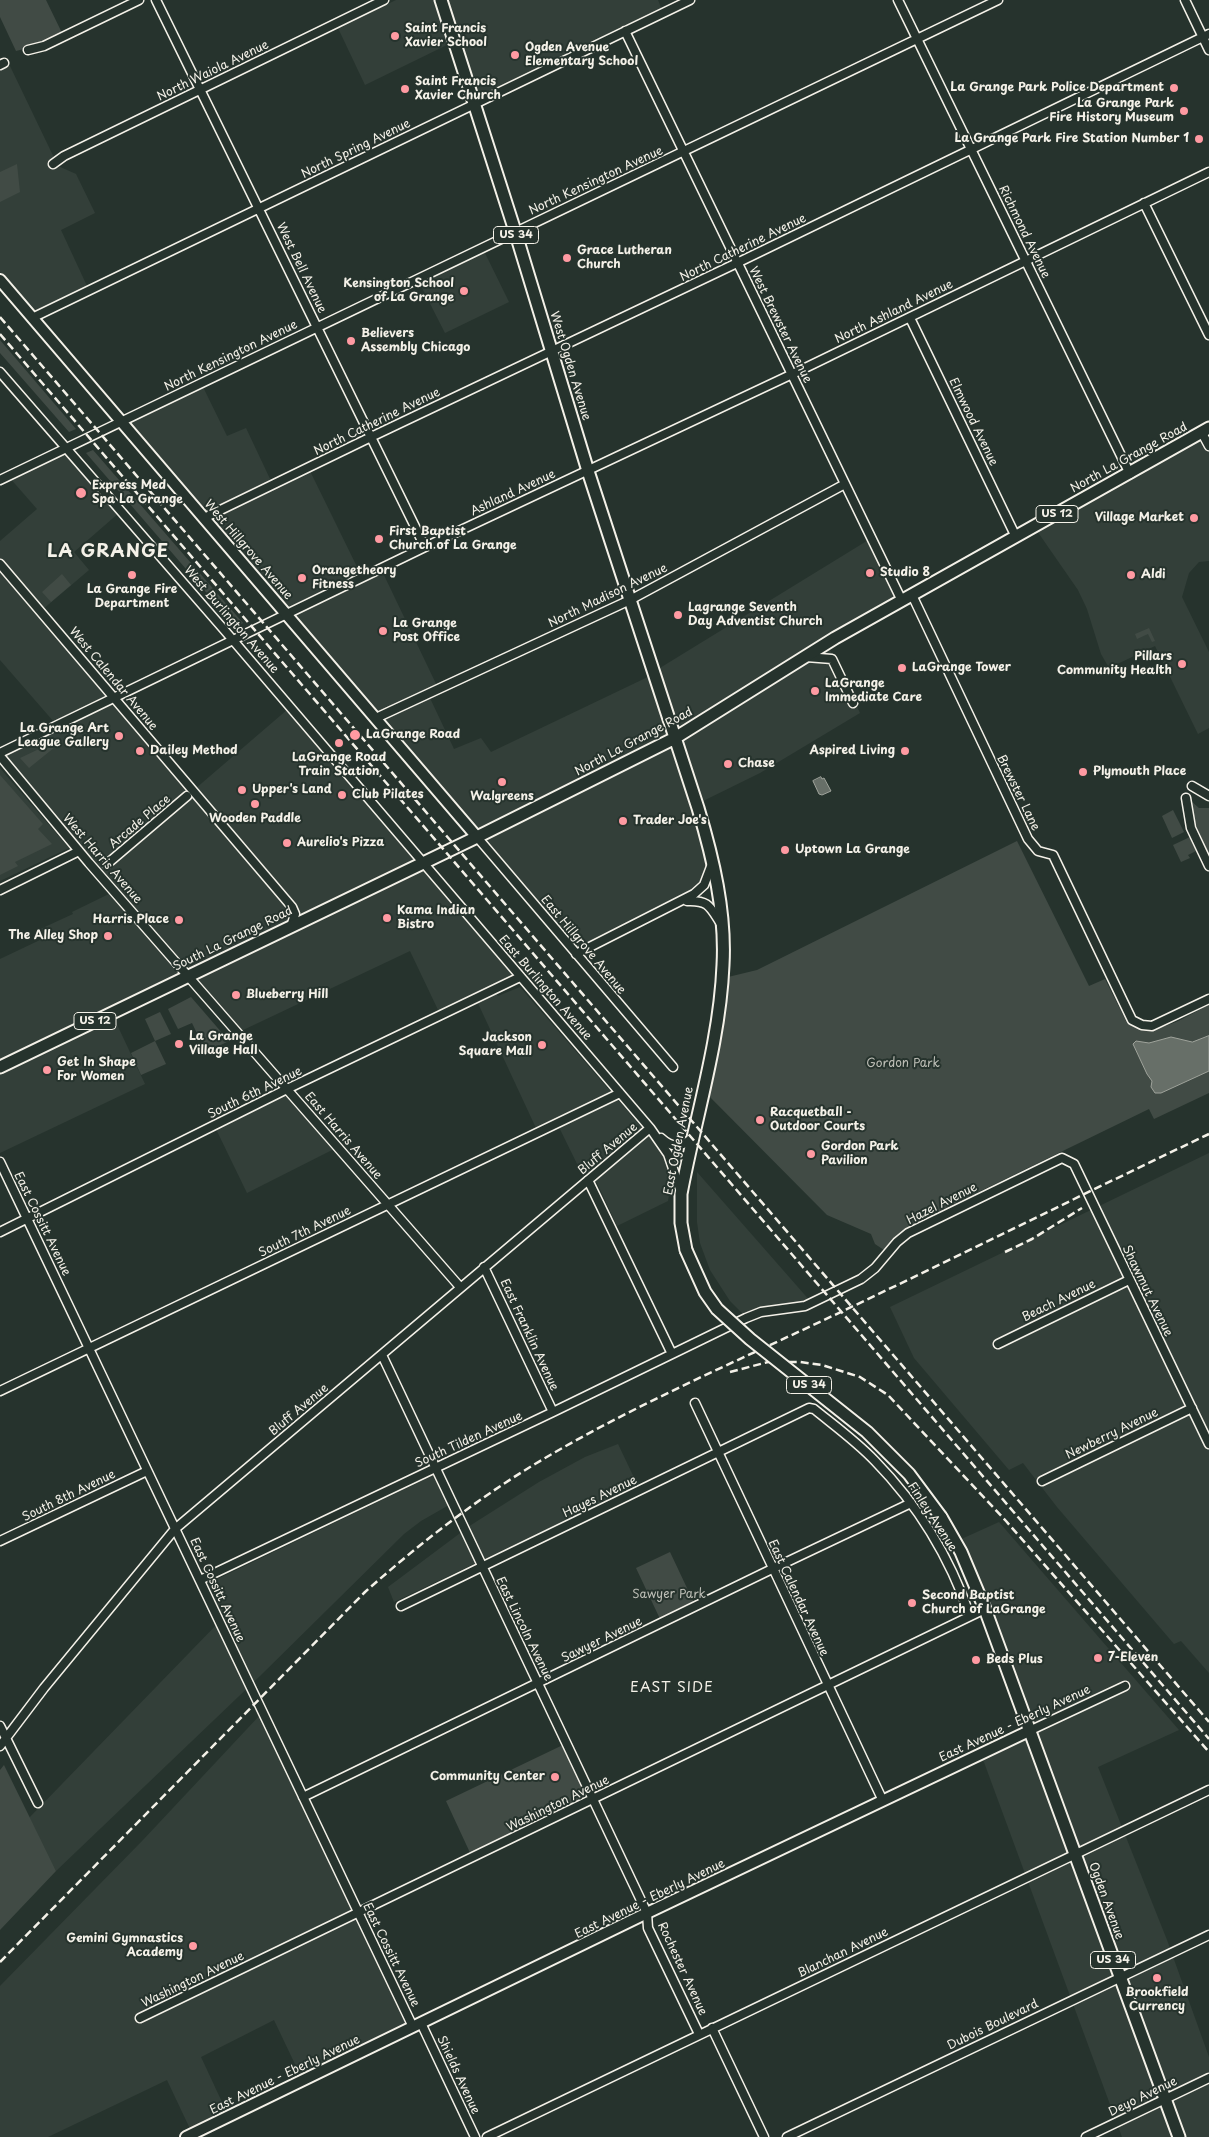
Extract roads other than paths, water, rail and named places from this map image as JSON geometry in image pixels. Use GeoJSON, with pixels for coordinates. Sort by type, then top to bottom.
{"type":"FeatureCollection","features":[{"type":"Feature","properties":{"kind":"main road","name":"West Ogden Avenue"},"geometry":{"type":"LineString","coordinates":[[441,0],[515,232],[588,471],[675,738]]}},
{"type":"Feature","properties":{"kind":"main road","name":"West Hillgrove Avenue"},"geometry":{"type":"LineString","coordinates":[[0,280],[477,837]]}},
{"type":"Feature","properties":{"kind":"main road","name":"North La Grange Road"},"geometry":{"type":"LineString","coordinates":[[477,837],[675,738],[835,638],[1205,431]]}},
{"type":"Feature","properties":{"kind":"main road","name":"East Ogden Avenue"},"geometry":{"type":"LineString","coordinates":[[675,738],[700,816],[712,862],[722,925],[724,964],[721,995],[711,1050],[681,1194],[681,1223],[686,1250],[696,1276],[713,1303],[729,1321],[867,1432],[909,1474],[927,1497],[952,1535],[983,1604],[1029,1731]]}},
{"type":"Feature","properties":{"kind":"main road","name":"South La Grange Road"},"geometry":{"type":"LineString","coordinates":[[0,1067],[477,837]]}},
{"type":"Feature","properties":{"kind":"main road","name":"East Avenue - Eberly Avenue"},"geometry":{"type":"LineString","coordinates":[[191,2136],[647,1913],[1029,1731]]}},
{"type":"Feature","properties":{"kind":"main road","name":"Ogden Avenue"},"geometry":{"type":"LineString","coordinates":[[1029,1731],[1179,2137]]}},
{"type":"Feature","properties":{"kind":"street"},"geometry":{"type":"LineString","coordinates":[[28,50],[44,46],[139,0]]}},
{"type":"Feature","properties":{"kind":"street","name":"West Bell Avenue"},"geometry":{"type":"LineString","coordinates":[[156,0],[425,547]]}},
{"type":"Feature","properties":{"kind":"street","name":"North Waiola Avenue"},"geometry":{"type":"LineString","coordinates":[[53,164],[64,156],[384,0]]}},
{"type":"Feature","properties":{"kind":"street","name":"North Spring Avenue"},"geometry":{"type":"LineString","coordinates":[[32,318],[690,0]]}},
{"type":"Feature","properties":{"kind":"street","name":"Richmond Avenue"},"geometry":{"type":"LineString","coordinates":[[898,0],[1130,474]]}},
{"type":"Feature","properties":{"kind":"street","name":"North Kensington Avenue"},"geometry":{"type":"LineString","coordinates":[[0,480],[998,0]]}},
{"type":"Feature","properties":{"kind":"street"},"geometry":{"type":"LineString","coordinates":[[1184,0],[1206,36],[1209,50]]}},
{"type":"Feature","properties":{"kind":"street","name":"West Brewster Avenue"},"geometry":{"type":"LineString","coordinates":[[625,31],[845,484],[907,598]]}},
{"type":"Feature","properties":{"kind":"street","name":"North Catherine Avenue"},"geometry":{"type":"LineString","coordinates":[[204,518],[738,263],[1206,36]]}},
{"type":"Feature","properties":{"kind":"street","name":"North Ashland Avenue"},"geometry":{"type":"LineString","coordinates":[[588,471],[792,375],[1209,172]]}},
{"type":"Feature","properties":{"kind":"street"},"geometry":{"type":"LineString","coordinates":[[1144,203],[1209,334]]}},
{"type":"Feature","properties":{"kind":"street","name":"Elmwood Avenue"},"geometry":{"type":"LineString","coordinates":[[910,318],[1016,537]]}},
{"type":"Feature","properties":{"kind":"street","name":"West Burlington Avenue"},"geometry":{"type":"LineString","coordinates":[[0,372],[234,640],[423,863]]}},
{"type":"Feature","properties":{"kind":"street"},"geometry":{"type":"LineString","coordinates":[[1205,431],[1209,446]]}},
{"type":"Feature","properties":{"kind":"street","name":"Ashland Avenue"},"geometry":{"type":"LineString","coordinates":[[0,755],[425,547],[588,471]]}},
{"type":"Feature","properties":{"kind":"street","name":"North Madison Avenue"},"geometry":{"type":"LineString","coordinates":[[376,718],[630,600],[845,484]]}},
{"type":"Feature","properties":{"kind":"street","name":"West Calendar Avenue"},"geometry":{"type":"LineString","coordinates":[[0,564],[292,907],[295,914],[291,926]]}},
{"type":"Feature","properties":{"kind":"street","name":"Brewster Lane"},"geometry":{"type":"LineString","coordinates":[[907,598],[1028,839],[1038,851],[1053,855],[1132,1020],[1142,1025],[1152,1026],[1209,999]]}},
{"type":"Feature","properties":{"kind":"street"},"geometry":{"type":"LineString","coordinates":[[802,659],[832,659],[853,703]]}},
{"type":"Feature","properties":{"kind":"street","name":"West Harris Avenue"},"geometry":{"type":"LineString","coordinates":[[0,755],[79,851],[189,975]]}},
{"type":"Feature","properties":{"kind":"street"},"geometry":{"type":"LineString","coordinates":[[1192,786],[1204,795],[1209,796]]}},
{"type":"Feature","properties":{"kind":"street","name":"Arcade Place"},"geometry":{"type":"LineString","coordinates":[[107,864],[187,796]]}},
{"type":"Feature","properties":{"kind":"street"},"geometry":{"type":"LineString","coordinates":[[1186,798],[1191,828],[1209,866]]}},
{"type":"Feature","properties":{"kind":"street","name":"East Hillgrove Avenue"},"geometry":{"type":"LineString","coordinates":[[477,837],[673,1067]]}},
{"type":"Feature","properties":{"kind":"street"},"geometry":{"type":"LineString","coordinates":[[0,890],[79,851]]}},
{"type":"Feature","properties":{"kind":"street"},"geometry":{"type":"LineString","coordinates":[[576,954],[685,901],[703,886],[712,862]]}},
{"type":"Feature","properties":{"kind":"street","name":"East Burlington Avenue"},"geometry":{"type":"LineString","coordinates":[[423,863],[650,1128],[668,1154],[681,1194]]}},
{"type":"Feature","properties":{"kind":"street"},"geometry":{"type":"LineString","coordinates":[[685,901],[702,901],[707,904],[722,925]]}},
{"type":"Feature","properties":{"kind":"street","name":"East Harris Avenue"},"geometry":{"type":"LineString","coordinates":[[189,975],[460,1287]]}},
{"type":"Feature","properties":{"kind":"street","name":"South 6th Avenue"},"geometry":{"type":"LineString","coordinates":[[0,1232],[287,1089],[520,977]]}},
{"type":"Feature","properties":{"kind":"street","name":"South 7th Avenue"},"geometry":{"type":"LineString","coordinates":[[0,1391],[620,1093]]}},
{"type":"Feature","properties":{"kind":"street","name":"East Burlington Avenue"},"geometry":{"type":"LineString","coordinates":[[650,1128],[667,1143],[675,1147],[683,1146],[691,1139]]}},
{"type":"Feature","properties":{"kind":"street","name":"Bluff Avenue"},"geometry":{"type":"LineString","coordinates":[[0,1746],[175,1529],[650,1128]]}},
{"type":"Feature","properties":{"kind":"street","name":"Shawmut Avenue"},"geometry":{"type":"LineString","coordinates":[[1057,1160],[1066,1159],[1074,1164],[1209,1444]]}},
{"type":"Feature","properties":{"kind":"street","name":"Hazel Avenue"},"geometry":{"type":"LineString","coordinates":[[746,1318],[761,1312],[799,1308],[823,1298],[868,1275],[882,1262],[897,1242],[908,1233],[1057,1160]]}},
{"type":"Feature","properties":{"kind":"street","name":"East Cossitt Avenue"},"geometry":{"type":"LineString","coordinates":[[0,1162],[359,1913],[417,2025]]}},
{"type":"Feature","properties":{"kind":"street"},"geometry":{"type":"LineString","coordinates":[[588,1180],[672,1354]]}},
{"type":"Feature","properties":{"kind":"street","name":"East Franklin Avenue"},"geometry":{"type":"LineString","coordinates":[[484,1267],[553,1412]]}},
{"type":"Feature","properties":{"kind":"street","name":"Beach Avenue"},"geometry":{"type":"LineString","coordinates":[[998,1344],[1129,1280]]}},
{"type":"Feature","properties":{"kind":"street","name":"South Tilden Avenue"},"geometry":{"type":"LineString","coordinates":[[200,1580],[746,1318]]}},
{"type":"Feature","properties":{"kind":"street","name":"East Lincoln Avenue"},"geometry":{"type":"LineString","coordinates":[[382,1355],[647,1913]]}},
{"type":"Feature","properties":{"kind":"street","name":"East Calendar Avenue"},"geometry":{"type":"LineString","coordinates":[[695,1403],[827,1686],[883,1801]]}},
{"type":"Feature","properties":{"kind":"street","name":"Hayes Avenue"},"geometry":{"type":"LineString","coordinates":[[401,1606],[809,1408]]}},
{"type":"Feature","properties":{"kind":"street","name":"Finley Avenue"},"geometry":{"type":"LineString","coordinates":[[809,1408],[814,1409],[861,1447],[897,1484],[937,1541],[949,1564],[970,1616]]}},
{"type":"Feature","properties":{"kind":"street","name":"Newberry Avenue"},"geometry":{"type":"LineString","coordinates":[[1042,1480],[1192,1408]]}},
{"type":"Feature","properties":{"kind":"street","name":"South 8th Avenue"},"geometry":{"type":"LineString","coordinates":[[0,1541],[147,1470]]}},
{"type":"Feature","properties":{"kind":"street","name":"Sawyer Avenue"},"geometry":{"type":"LineString","coordinates":[[303,1797],[911,1503]]}},
{"type":"Feature","properties":{"kind":"street","name":"Washington Avenue"},"geometry":{"type":"LineString","coordinates":[[140,2018],[970,1616],[983,1604]]}},
{"type":"Feature","properties":{"kind":"street","name":"East Avenue - Eberly Avenue"},"geometry":{"type":"LineString","coordinates":[[1029,1731],[1125,1686]]}},
{"type":"Feature","properties":{"kind":"street"},"geometry":{"type":"LineString","coordinates":[[0,1726],[38,1803]]}},
{"type":"Feature","properties":{"kind":"street","name":"Blanchan Avenue"},"geometry":{"type":"LineString","coordinates":[[487,2137],[1209,1790]]}},
{"type":"Feature","properties":{"kind":"street","name":"Rochester Avenue"},"geometry":{"type":"LineString","coordinates":[[647,1913],[648,1928],[700,2034]]}},
{"type":"Feature","properties":{"kind":"street","name":"Dubois Boulevard"},"geometry":{"type":"LineString","coordinates":[[787,2137],[1209,1935]]}},
{"type":"Feature","properties":{"kind":"street","name":"Shields Avenue"},"geometry":{"type":"LineString","coordinates":[[417,2025],[475,2137]]}},
{"type":"Feature","properties":{"kind":"street","name":"Rochester Avenue"},"geometry":{"type":"LineString","coordinates":[[712,2028],[764,2137]]}},
{"type":"Feature","properties":{"kind":"street","name":"Deyo Avenue"},"geometry":{"type":"LineString","coordinates":[[1086,2137],[1209,2078]]}},
{"type":"Feature","properties":{"kind":"railway"},"geometry":{"type":"LineString","coordinates":[[0,317],[1209,1722]]}},
{"type":"Feature","properties":{"kind":"railway"},"geometry":{"type":"LineString","coordinates":[[0,334],[1209,1739]]}},
{"type":"Feature","properties":{"kind":"railway"},"geometry":{"type":"LineString","coordinates":[[0,1962],[365,1592],[405,1557],[468,1508],[535,1464],[610,1422],[1209,1134]]}},
{"type":"Feature","properties":{"kind":"railway"},"geometry":{"type":"LineString","coordinates":[[1005,1252],[1032,1239],[1082,1208]]}},
{"type":"Feature","properties":{"kind":"railway"},"geometry":{"type":"LineString","coordinates":[[730,1372],[768,1362],[800,1362],[822,1365],[860,1377],[888,1395],[1006,1521],[1209,1752]]}},
{"type":"Feature","properties":{"kind":"place","name":"Saint Francis Xavier School"},"geometry":{"type":"Point","coordinates":[395,36]}},
{"type":"Feature","properties":{"kind":"place","name":"Ogden Avenue Elementary School"},"geometry":{"type":"Point","coordinates":[515,55]}},
{"type":"Feature","properties":{"kind":"place","name":"La Grange Park Police Department"},"geometry":{"type":"Point","coordinates":[1174,88]}},
{"type":"Feature","properties":{"kind":"place","name":"Saint Francis Xavier Church"},"geometry":{"type":"Point","coordinates":[405,89]}},
{"type":"Feature","properties":{"kind":"place","name":"La Grange Park Fire History Museum"},"geometry":{"type":"Point","coordinates":[1184,111]}},
{"type":"Feature","properties":{"kind":"place","name":"La Grange Park Fire Station Number 1"},"geometry":{"type":"Point","coordinates":[1199,139]}},
{"type":"Feature","properties":{"kind":"place","name":"Grace Lutheran Church"},"geometry":{"type":"Point","coordinates":[567,258]}},
{"type":"Feature","properties":{"kind":"place","name":"Kensington School of La Grange"},"geometry":{"type":"Point","coordinates":[464,291]}},
{"type":"Feature","properties":{"kind":"place","name":"Believers Assembly Chicago"},"geometry":{"type":"Point","coordinates":[351,341]}},
{"type":"Feature","properties":{"kind":"place","name":"Express Med Spa La Grange"},"geometry":{"type":"Point","coordinates":[81,493]}},
{"type":"Feature","properties":{"kind":"place","name":"Village Market"},"geometry":{"type":"Point","coordinates":[1194,518]}},
{"type":"Feature","properties":{"kind":"place","name":"First Baptist Church of La Grange"},"geometry":{"type":"Point","coordinates":[379,539]}},
{"type":"Feature","properties":{"kind":"place","name":"Studio 8"},"geometry":{"type":"Point","coordinates":[870,573]}},
{"type":"Feature","properties":{"kind":"place","name":"La Grange Fire Department"},"geometry":{"type":"Point","coordinates":[132,575]}},
{"type":"Feature","properties":{"kind":"place","name":"Aldi"},"geometry":{"type":"Point","coordinates":[1131,575]}},
{"type":"Feature","properties":{"kind":"place","name":"Orangetheory Fitness"},"geometry":{"type":"Point","coordinates":[302,578]}},
{"type":"Feature","properties":{"kind":"place","name":"Lagrange Seventh Day Adventist Church"},"geometry":{"type":"Point","coordinates":[678,615]}},
{"type":"Feature","properties":{"kind":"place","name":"La Grange Post Office"},"geometry":{"type":"Point","coordinates":[383,631]}},
{"type":"Feature","properties":{"kind":"place","name":"Pillars Community Health"},"geometry":{"type":"Point","coordinates":[1182,664]}},
{"type":"Feature","properties":{"kind":"place","name":"LaGrange Tower"},"geometry":{"type":"Point","coordinates":[902,668]}},
{"type":"Feature","properties":{"kind":"place","name":"LaGrange Immediate Care"},"geometry":{"type":"Point","coordinates":[815,691]}},
{"type":"Feature","properties":{"kind":"place","name":"LaGrange Road"},"geometry":{"type":"Point","coordinates":[355,735]}},
{"type":"Feature","properties":{"kind":"place","name":"La Grange Art League Gallery"},"geometry":{"type":"Point","coordinates":[119,736]}},
{"type":"Feature","properties":{"kind":"place","name":"LaGrange Road Train Station"},"geometry":{"type":"Point","coordinates":[339,743]}},
{"type":"Feature","properties":{"kind":"place","name":"Dailey Method"},"geometry":{"type":"Point","coordinates":[140,751]}},
{"type":"Feature","properties":{"kind":"place","name":"Aspired Living"},"geometry":{"type":"Point","coordinates":[905,751]}},
{"type":"Feature","properties":{"kind":"place","name":"Chase"},"geometry":{"type":"Point","coordinates":[728,764]}},
{"type":"Feature","properties":{"kind":"place","name":"Plymouth Place"},"geometry":{"type":"Point","coordinates":[1083,772]}},
{"type":"Feature","properties":{"kind":"place","name":"Walgreens"},"geometry":{"type":"Point","coordinates":[502,782]}},
{"type":"Feature","properties":{"kind":"place","name":"Upper's Land"},"geometry":{"type":"Point","coordinates":[242,790]}},
{"type":"Feature","properties":{"kind":"place","name":"Club Pilates"},"geometry":{"type":"Point","coordinates":[342,795]}},
{"type":"Feature","properties":{"kind":"place","name":"Wooden Paddle"},"geometry":{"type":"Point","coordinates":[255,804]}},
{"type":"Feature","properties":{"kind":"place","name":"Trader Joe's"},"geometry":{"type":"Point","coordinates":[623,821]}},
{"type":"Feature","properties":{"kind":"place","name":"Aurelio's Pizza"},"geometry":{"type":"Point","coordinates":[287,843]}},
{"type":"Feature","properties":{"kind":"place","name":"Uptown La Grange"},"geometry":{"type":"Point","coordinates":[785,850]}},
{"type":"Feature","properties":{"kind":"place","name":"Kama Indian Bistro"},"geometry":{"type":"Point","coordinates":[387,918]}},
{"type":"Feature","properties":{"kind":"place","name":"Harris Place"},"geometry":{"type":"Point","coordinates":[179,920]}},
{"type":"Feature","properties":{"kind":"place","name":"The Alley Shop"},"geometry":{"type":"Point","coordinates":[108,936]}},
{"type":"Feature","properties":{"kind":"place","name":"Blueberry Hill"},"geometry":{"type":"Point","coordinates":[236,995]}},
{"type":"Feature","properties":{"kind":"place","name":"La Grange Village Hall"},"geometry":{"type":"Point","coordinates":[179,1044]}},
{"type":"Feature","properties":{"kind":"place","name":"Jackson Square Mall"},"geometry":{"type":"Point","coordinates":[542,1045]}},
{"type":"Feature","properties":{"kind":"place","name":"Get In Shape For Women"},"geometry":{"type":"Point","coordinates":[47,1070]}},
{"type":"Feature","properties":{"kind":"place","name":"Racquetball - Outdoor Courts"},"geometry":{"type":"Point","coordinates":[760,1120]}},
{"type":"Feature","properties":{"kind":"place","name":"Gordon Park Pavilion"},"geometry":{"type":"Point","coordinates":[811,1154]}},
{"type":"Feature","properties":{"kind":"place","name":"Second Baptist Church of LaGrange"},"geometry":{"type":"Point","coordinates":[912,1603]}},
{"type":"Feature","properties":{"kind":"place","name":"7-Eleven"},"geometry":{"type":"Point","coordinates":[1098,1658]}},
{"type":"Feature","properties":{"kind":"place","name":"Beds Plus"},"geometry":{"type":"Point","coordinates":[976,1660]}},
{"type":"Feature","properties":{"kind":"place","name":"Community Center"},"geometry":{"type":"Point","coordinates":[555,1777]}},
{"type":"Feature","properties":{"kind":"place","name":"Gemini Gymnastics Academy"},"geometry":{"type":"Point","coordinates":[193,1946]}},
{"type":"Feature","properties":{"kind":"place","name":"Brookfield Currency"},"geometry":{"type":"Point","coordinates":[1157,1978]}},
{"type":"Feature","properties":{"kind":"district","name":"LA GRANGE"},"geometry":{"type":"Point","coordinates":[108,552]}},
{"type":"Feature","properties":{"kind":"district","name":"EAST SIDE"},"geometry":{"type":"Point","coordinates":[672,1688]}},
{"type":"Feature","properties":{"kind":"park label","name":"Gordon Park"},"geometry":{"type":"Point","coordinates":[903,1064]}},
{"type":"Feature","properties":{"kind":"park label","name":"Sawyer Park"},"geometry":{"type":"Point","coordinates":[669,1595]}}]}
